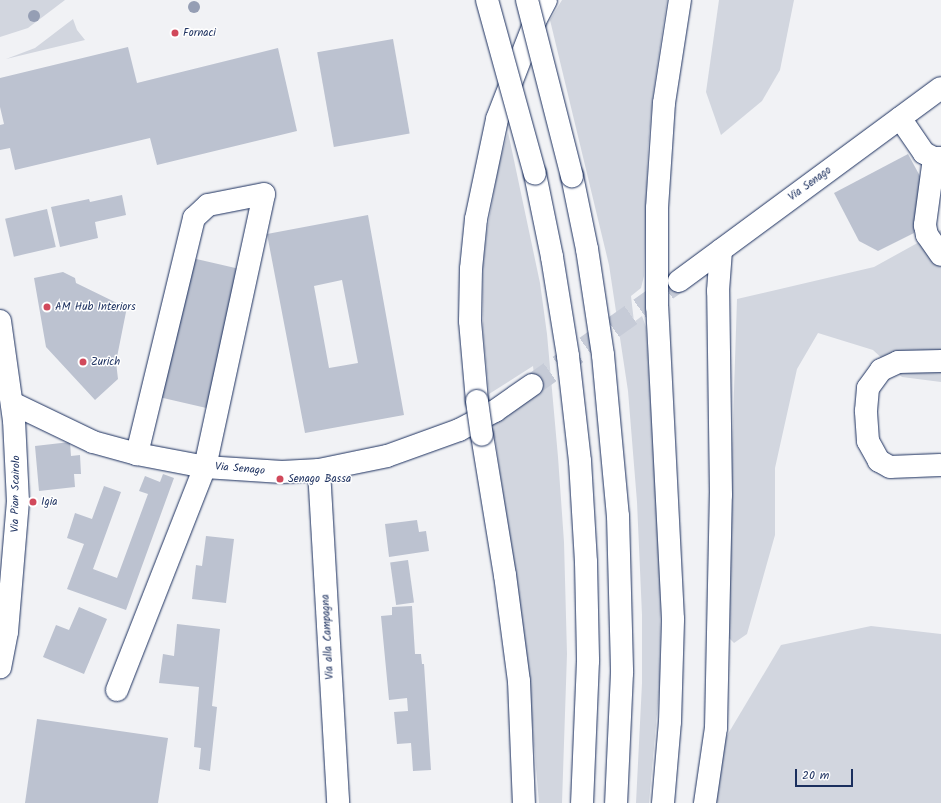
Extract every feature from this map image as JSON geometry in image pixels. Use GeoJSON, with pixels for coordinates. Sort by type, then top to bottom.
{"type":"FeatureCollection","features":[{"type":"Feature","properties":{"kind":"main road"},"geometry":{"type":"LineString","coordinates":[[487,0],[535,174],[568,356],[580,461],[586,562],[588,662],[582,803]]}},
{"type":"Feature","properties":{"kind":"main road"},"geometry":{"type":"LineString","coordinates":[[527,0],[572,176],[587,250],[602,347],[618,516],[622,673],[616,803]]}},
{"type":"Feature","properties":{"kind":"main road"},"geometry":{"type":"LineString","coordinates":[[524,803],[519,681],[505,575],[477,401],[470,321],[471,269],[476,219],[498,119],[536,19],[546,0]]}},
{"type":"Feature","properties":{"kind":"main road"},"geometry":{"type":"LineString","coordinates":[[663,803],[670,722],[673,619],[657,307],[657,208],[664,103],[680,0]]}},
{"type":"Feature","properties":{"kind":"main road"},"geometry":{"type":"LineString","coordinates":[[664,103],[693,0]]}},
{"type":"Feature","properties":{"kind":"main road","name":"Via Senago"},"geometry":{"type":"LineString","coordinates":[[679,280],[941,88]]}},
{"type":"Feature","properties":{"kind":"main road"},"geometry":{"type":"LineString","coordinates":[[900,118],[924,153],[937,158],[925,225],[927,235],[941,255]]}},
{"type":"Feature","properties":{"kind":"main road"},"geometry":{"type":"LineString","coordinates":[[117,690],[205,467],[264,194],[208,205],[194,218],[137,454]]}},
{"type":"Feature","properties":{"kind":"main road"},"geometry":{"type":"LineString","coordinates":[[705,803],[716,728],[721,495],[718,291],[721,250]]}},
{"type":"Feature","properties":{"kind":"main road","name":"Via Pian Scairolo"},"geometry":{"type":"LineString","coordinates":[[0,321],[12,403],[18,501],[0,667]]}},
{"type":"Feature","properties":{"kind":"main road"},"geometry":{"type":"LineString","coordinates":[[940,465],[890,467],[879,461],[868,441],[866,411],[868,388],[881,370],[898,362],[941,360]]}},
{"type":"Feature","properties":{"kind":"main road","name":"Via Senago"},"geometry":{"type":"LineString","coordinates":[[12,403],[93,442],[137,454],[205,467],[256,472],[319,470],[387,456],[459,430],[495,411],[532,385]]}},
{"type":"Feature","properties":{"kind":"main road","name":"Via alla Campagna"},"geometry":{"type":"LineString","coordinates":[[319,470],[338,803]]}},
{"type":"Feature","properties":{"kind":"shaded area"},"geometry":{"type":"Polygon","coordinates":[[[0,0],[65,0],[28,28],[0,37],[0,0]]]}},
{"type":"Feature","properties":{"kind":"shaded area"},"geometry":{"type":"Polygon","coordinates":[[[562,0],[667,0],[653,95],[648,148],[644,276],[641,288],[631,296],[634,322],[642,316],[646,327],[661,565],[660,681],[649,803],[636,803],[642,683],[642,615],[637,502],[628,391],[609,265],[550,20],[562,0]]]}},
{"type":"Feature","properties":{"kind":"shaded area"},"geometry":{"type":"Polygon","coordinates":[[[719,0],[794,0],[780,70],[762,101],[721,135],[706,92],[719,0]]]}},
{"type":"Feature","properties":{"kind":"shaded area"},"geometry":{"type":"Polygon","coordinates":[[[73,19],[77,30],[85,40],[6,59],[35,48],[73,19]]]}},
{"type":"Feature","properties":{"kind":"shaded area"},"geometry":{"type":"Polygon","coordinates":[[[508,132],[540,283],[547,334],[558,457],[564,542],[567,654],[562,803],[539,803],[527,661],[493,424],[536,394],[533,366],[489,394],[483,331],[483,266],[487,231],[499,164],[508,132]]]}},
{"type":"Feature","properties":{"kind":"shaded area"},"geometry":{"type":"Polygon","coordinates":[[[941,230],[941,382],[902,377],[873,350],[818,333],[797,369],[775,468],[775,535],[747,634],[734,643],[726,635],[737,299],[874,267],[941,230]]]}},
{"type":"Feature","properties":{"kind":"shaded area"},"geometry":{"type":"Polygon","coordinates":[[[871,626],[941,634],[941,803],[715,803],[722,744],[781,645],[871,626]]]}},
{"type":"Feature","properties":{"kind":"building"},"geometry":{"type":"Polygon","coordinates":[[[393,39],[410,134],[334,147],[317,52],[393,39]]]}},
{"type":"Feature","properties":{"kind":"building"},"geometry":{"type":"Polygon","coordinates":[[[128,47],[137,83],[278,48],[297,131],[157,165],[150,138],[15,170],[10,148],[0,150],[0,125],[4,124],[0,107],[0,78],[128,47]]]}},
{"type":"Feature","properties":{"kind":"building"},"geometry":{"type":"Polygon","coordinates":[[[908,154],[921,178],[920,212],[914,233],[878,251],[859,241],[834,193],[908,154]]]}},
{"type":"Feature","properties":{"kind":"building"},"geometry":{"type":"Polygon","coordinates":[[[122,195],[126,215],[95,222],[98,238],[60,247],[51,207],[89,199],[90,202],[122,195]]]}},
{"type":"Feature","properties":{"kind":"building"},"geometry":{"type":"Polygon","coordinates":[[[47,209],[56,247],[14,257],[5,219],[47,209]]]}},
{"type":"Feature","properties":{"kind":"building"},"geometry":{"type":"Polygon","coordinates":[[[368,215],[404,415],[305,433],[267,234],[368,215]],[[342,280],[314,286],[329,368],[358,363],[342,280]]]}},
{"type":"Feature","properties":{"kind":"building"},"geometry":{"type":"Polygon","coordinates":[[[192,258],[240,269],[208,408],[160,397],[192,258]]]}},
{"type":"Feature","properties":{"kind":"building"},"geometry":{"type":"Polygon","coordinates":[[[63,272],[75,278],[76,283],[121,305],[126,312],[116,362],[118,379],[95,400],[46,347],[34,278],[63,272]]]}},
{"type":"Feature","properties":{"kind":"building"},"geometry":{"type":"Polygon","coordinates":[[[70,442],[71,456],[80,455],[81,474],[74,474],[75,487],[39,491],[35,446],[70,442]]]}},
{"type":"Feature","properties":{"kind":"building"},"geometry":{"type":"Polygon","coordinates":[[[163,474],[174,478],[126,610],[67,589],[84,544],[67,538],[75,513],[92,519],[104,486],[121,492],[93,569],[117,578],[148,494],[139,491],[145,476],[160,482],[163,474]]]}},
{"type":"Feature","properties":{"kind":"building"},"geometry":{"type":"Polygon","coordinates":[[[417,520],[419,532],[426,531],[429,551],[389,557],[385,524],[417,520]]]}},
{"type":"Feature","properties":{"kind":"building"},"geometry":{"type":"Polygon","coordinates":[[[206,536],[234,539],[226,603],[192,599],[196,565],[202,566],[206,536]]]}},
{"type":"Feature","properties":{"kind":"building"},"geometry":{"type":"Polygon","coordinates":[[[408,560],[414,603],[396,605],[390,563],[408,560]]]}},
{"type":"Feature","properties":{"kind":"building"},"geometry":{"type":"Polygon","coordinates":[[[412,606],[415,654],[421,654],[422,664],[424,664],[431,770],[413,771],[411,743],[397,744],[394,712],[408,711],[407,698],[389,700],[381,616],[392,615],[392,607],[412,606]]]}},
{"type":"Feature","properties":{"kind":"building"},"geometry":{"type":"Polygon","coordinates":[[[79,607],[107,619],[84,674],[43,657],[56,625],[69,630],[79,607]]]}},
{"type":"Feature","properties":{"kind":"building"},"geometry":{"type":"Polygon","coordinates":[[[177,624],[220,629],[212,706],[217,707],[210,771],[199,769],[201,748],[194,747],[199,687],[159,683],[163,654],[174,656],[177,624]]]}},
{"type":"Feature","properties":{"kind":"building"},"geometry":{"type":"Polygon","coordinates":[[[37,719],[168,738],[158,803],[25,803],[37,719]]]}},
{"type":"Feature","properties":{"kind":"tunnel"},"geometry":{"type":"LineString","coordinates":[[532,385],[679,281]]}},
{"type":"Feature","properties":{"kind":"place","name":"Fornaci"},"geometry":{"type":"Point","coordinates":[175,33]}},
{"type":"Feature","properties":{"kind":"place","name":"AM Hub Interiors"},"geometry":{"type":"Point","coordinates":[47,307]}},
{"type":"Feature","properties":{"kind":"place","name":"Zurich"},"geometry":{"type":"Point","coordinates":[83,362]}},
{"type":"Feature","properties":{"kind":"place","name":"Senago Bassa"},"geometry":{"type":"Point","coordinates":[280,479]}},
{"type":"Feature","properties":{"kind":"place","name":"Igia"},"geometry":{"type":"Point","coordinates":[33,502]}}]}
